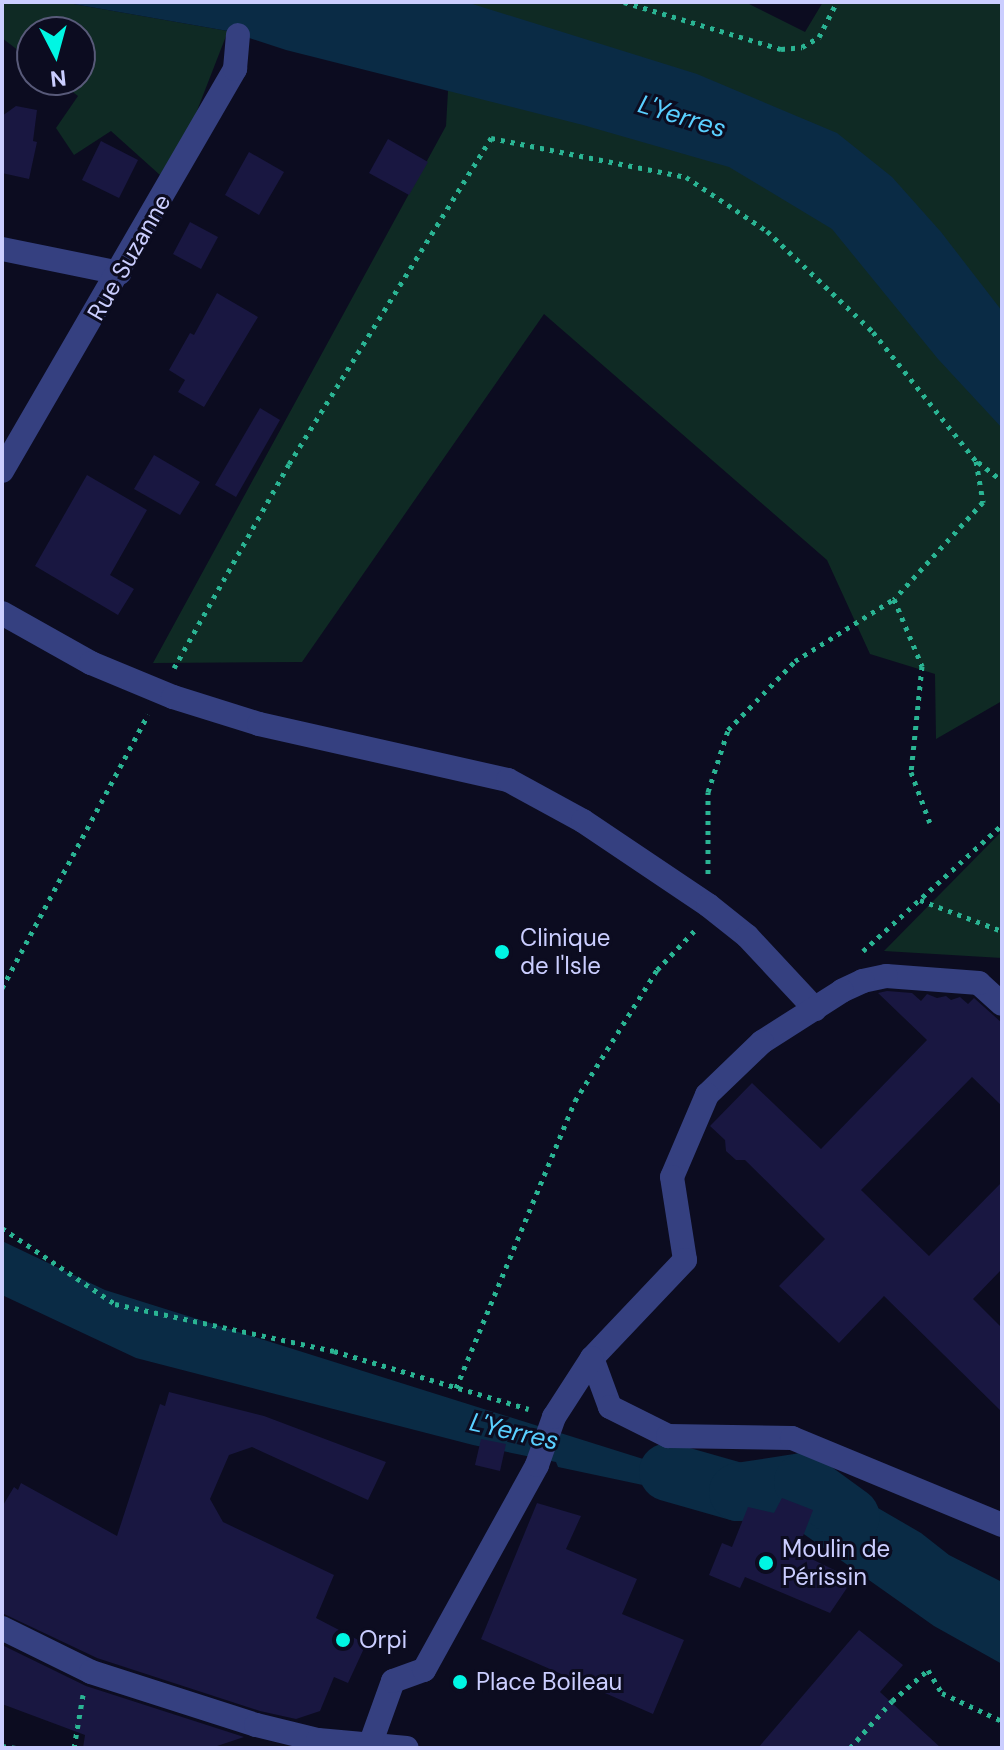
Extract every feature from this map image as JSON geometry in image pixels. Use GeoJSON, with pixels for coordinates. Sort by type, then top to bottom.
{"type":"FeatureCollection","features":[{"type":"Feature","properties":{"kind":"street","name":"Rue Suzanne"},"geometry":{"type":"LineString","coordinates":[[2,471],[120,273],[235,69],[238,35]]}},
{"type":"Feature","properties":{"kind":"street"},"geometry":{"type":"LineString","coordinates":[[2,249],[120,273]]}},
{"type":"Feature","properties":{"kind":"street"},"geometry":{"type":"LineString","coordinates":[[2,613],[91,663],[160,692],[259,724],[508,780],[583,821],[708,905],[747,936],[815,1009]]}},
{"type":"Feature","properties":{"kind":"street"},"geometry":{"type":"LineString","coordinates":[[2,1628],[91,1672],[256,1725],[318,1740],[391,1747],[393,1681],[424,1670],[537,1465],[554,1418],[592,1358],[685,1260],[672,1177],[707,1095],[762,1042],[863,981],[886,976],[979,983],[1002,1004]]}},
{"type":"Feature","properties":{"kind":"street"},"geometry":{"type":"LineString","coordinates":[[592,1358],[610,1407],[668,1436],[792,1438],[1002,1525]]}},
{"type":"Feature","properties":{"kind":"path"},"geometry":{"type":"LineString","coordinates":[[624,2],[781,49],[802,47],[819,37],[837,2]]}},
{"type":"Feature","properties":{"kind":"path"},"geometry":{"type":"LineString","coordinates":[[2,988],[160,692],[289,464],[491,138],[686,177],[721,200],[767,231],[873,332],[976,461],[1002,481]]}},
{"type":"Feature","properties":{"kind":"path"},"geometry":{"type":"LineString","coordinates":[[456,1388],[575,1101],[657,970],[698,926],[708,905],[708,792],[728,730],[795,661],[894,599],[983,502],[976,461]]}},
{"type":"Feature","properties":{"kind":"path"},"geometry":{"type":"LineString","coordinates":[[894,599],[922,666],[911,772],[930,823]]}},
{"type":"Feature","properties":{"kind":"path"},"geometry":{"type":"LineString","coordinates":[[842,991],[848,964],[1002,825]]}},
{"type":"Feature","properties":{"kind":"path"},"geometry":{"type":"LineString","coordinates":[[919,900],[1002,931]]}},
{"type":"Feature","properties":{"kind":"path"},"geometry":{"type":"LineString","coordinates":[[2,1228],[115,1304],[334,1351],[554,1418]]}},
{"type":"Feature","properties":{"kind":"path"},"geometry":{"type":"LineString","coordinates":[[850,1748],[892,1701],[928,1670],[942,1693],[1002,1721]]}},
{"type":"Feature","properties":{"kind":"path"},"geometry":{"type":"LineString","coordinates":[[74,1748],[78,1707],[91,1672]]}},
{"type":"Feature","properties":{"kind":"path"},"geometry":{"type":"LineString","coordinates":[[2,1746],[16,1748]]}},
{"type":"Feature","properties":{"kind":"green space"},"geometry":{"type":"Polygon","coordinates":[[[2,2],[62,2],[228,31],[193,121],[160,175],[111,131],[74,155],[56,128],[78,96],[96,96],[96,16],[16,16],[16,49],[2,38],[2,2]]]}},
{"type":"Feature","properties":{"kind":"green space"},"geometry":{"type":"Polygon","coordinates":[[[425,2],[745,2],[805,32],[823,2],[1002,2],[1002,701],[936,739],[935,674],[870,654],[827,560],[544,314],[302,662],[153,663],[446,126],[448,91],[425,2]]]}},
{"type":"Feature","properties":{"kind":"green space"},"geometry":{"type":"Polygon","coordinates":[[[1002,831],[1002,958],[884,951],[1002,831]]]}},
{"type":"Feature","properties":{"kind":"water"},"geometry":{"type":"Polygon","coordinates":[[[62,2],[466,2],[697,74],[837,133],[892,177],[941,232],[1002,311],[1002,428],[938,359],[832,229],[729,167],[583,125],[286,50],[228,31],[62,2]]]}},
{"type":"Feature","properties":{"kind":"water"},"geometry":{"type":"Polygon","coordinates":[[[2,1241],[105,1290],[764,1497],[804,1471],[815,1478],[828,1479],[921,1533],[949,1555],[1002,1582],[1002,1664],[934,1626],[774,1513],[558,1467],[556,1462],[473,1445],[136,1358],[2,1295],[2,1241]]]}},
{"type":"Feature","properties":{"kind":"building"},"geometry":{"type":"Polygon","coordinates":[[[16,106],[37,110],[33,141],[37,142],[29,179],[2,173],[2,116],[16,106]]]}},
{"type":"Feature","properties":{"kind":"building"},"geometry":{"type":"Polygon","coordinates":[[[388,139],[428,162],[409,195],[369,173],[388,139]]]}},
{"type":"Feature","properties":{"kind":"building"},"geometry":{"type":"Polygon","coordinates":[[[101,141],[138,160],[119,198],[82,180],[101,141]]]}},
{"type":"Feature","properties":{"kind":"building"},"geometry":{"type":"Polygon","coordinates":[[[249,152],[284,172],[259,215],[225,195],[249,152]]]}},
{"type":"Feature","properties":{"kind":"building"},"geometry":{"type":"Polygon","coordinates":[[[190,222],[218,237],[201,269],[173,254],[190,222]]]}},
{"type":"Feature","properties":{"kind":"building"},"geometry":{"type":"Polygon","coordinates":[[[217,293],[258,317],[204,407],[178,392],[185,380],[169,370],[190,333],[194,335],[217,293]]]}},
{"type":"Feature","properties":{"kind":"building"},"geometry":{"type":"Polygon","coordinates":[[[260,408],[280,420],[236,497],[215,485],[260,408]]]}},
{"type":"Feature","properties":{"kind":"building"},"geometry":{"type":"Polygon","coordinates":[[[154,455],[200,482],[180,515],[134,489],[154,455]]]}},
{"type":"Feature","properties":{"kind":"building"},"geometry":{"type":"Polygon","coordinates":[[[87,475],[147,510],[110,575],[134,589],[118,615],[35,566],[87,475]]]}},
{"type":"Feature","properties":{"kind":"building"},"geometry":{"type":"Polygon","coordinates":[[[878,993],[912,993],[921,1001],[927,994],[937,998],[946,996],[951,1000],[960,997],[968,1004],[974,998],[1002,1023],[1002,1106],[972,1077],[861,1190],[929,1256],[1002,1182],[1002,1269],[973,1299],[1002,1328],[1002,1412],[884,1296],[839,1343],[779,1286],[825,1239],[745,1160],[736,1160],[726,1151],[725,1140],[710,1126],[752,1083],[821,1149],[927,1040],[878,993]]]}},
{"type":"Feature","properties":{"kind":"building"},"geometry":{"type":"Polygon","coordinates":[[[169,1392],[264,1416],[386,1462],[368,1500],[252,1447],[229,1455],[210,1499],[223,1522],[334,1575],[316,1618],[366,1644],[348,1683],[334,1677],[320,1711],[296,1719],[260,1711],[97,1658],[2,1613],[2,1507],[14,1487],[18,1490],[21,1483],[117,1536],[160,1404],[165,1406],[169,1392]]]}},
{"type":"Feature","properties":{"kind":"building"},"geometry":{"type":"Polygon","coordinates":[[[481,1439],[506,1444],[500,1471],[475,1465],[481,1439]]]}},
{"type":"Feature","properties":{"kind":"building","name":"Moulin de Périssin"},"geometry":{"type":"Polygon","coordinates":[[[782,1498],[813,1510],[797,1552],[853,1579],[830,1613],[745,1577],[740,1588],[709,1575],[722,1543],[732,1547],[748,1507],[774,1513],[782,1498]]]}},
{"type":"Feature","properties":{"kind":"building"},"geometry":{"type":"Polygon","coordinates":[[[537,1503],[581,1516],[566,1549],[637,1579],[622,1614],[684,1640],[653,1714],[481,1639],[537,1503]]]}},
{"type":"Feature","properties":{"kind":"building"},"geometry":{"type":"Polygon","coordinates":[[[859,1630],[903,1665],[880,1692],[941,1748],[758,1748],[859,1630]]]}},
{"type":"Feature","properties":{"kind":"building"},"geometry":{"type":"Polygon","coordinates":[[[2,1645],[86,1686],[244,1737],[211,1748],[83,1748],[85,1735],[2,1704],[2,1645]]]}},
{"type":"Feature","properties":{"kind":"waterway","name":"L'Yerres"},"geometry":{"type":"LineString","coordinates":[[668,1472],[738,1492],[803,1482],[851,1517]]}},
{"type":"Feature","properties":{"kind":"place","name":"Clinique de l'Isle"},"geometry":{"type":"Point","coordinates":[502,952]}},
{"type":"Feature","properties":{"kind":"place","name":"Moulin de Périssin"},"geometry":{"type":"Point","coordinates":[766,1563]}},
{"type":"Feature","properties":{"kind":"place","name":"Orpi"},"geometry":{"type":"Point","coordinates":[343,1640]}},
{"type":"Feature","properties":{"kind":"place","name":"Place Boileau"},"geometry":{"type":"Point","coordinates":[460,1682]}}]}
